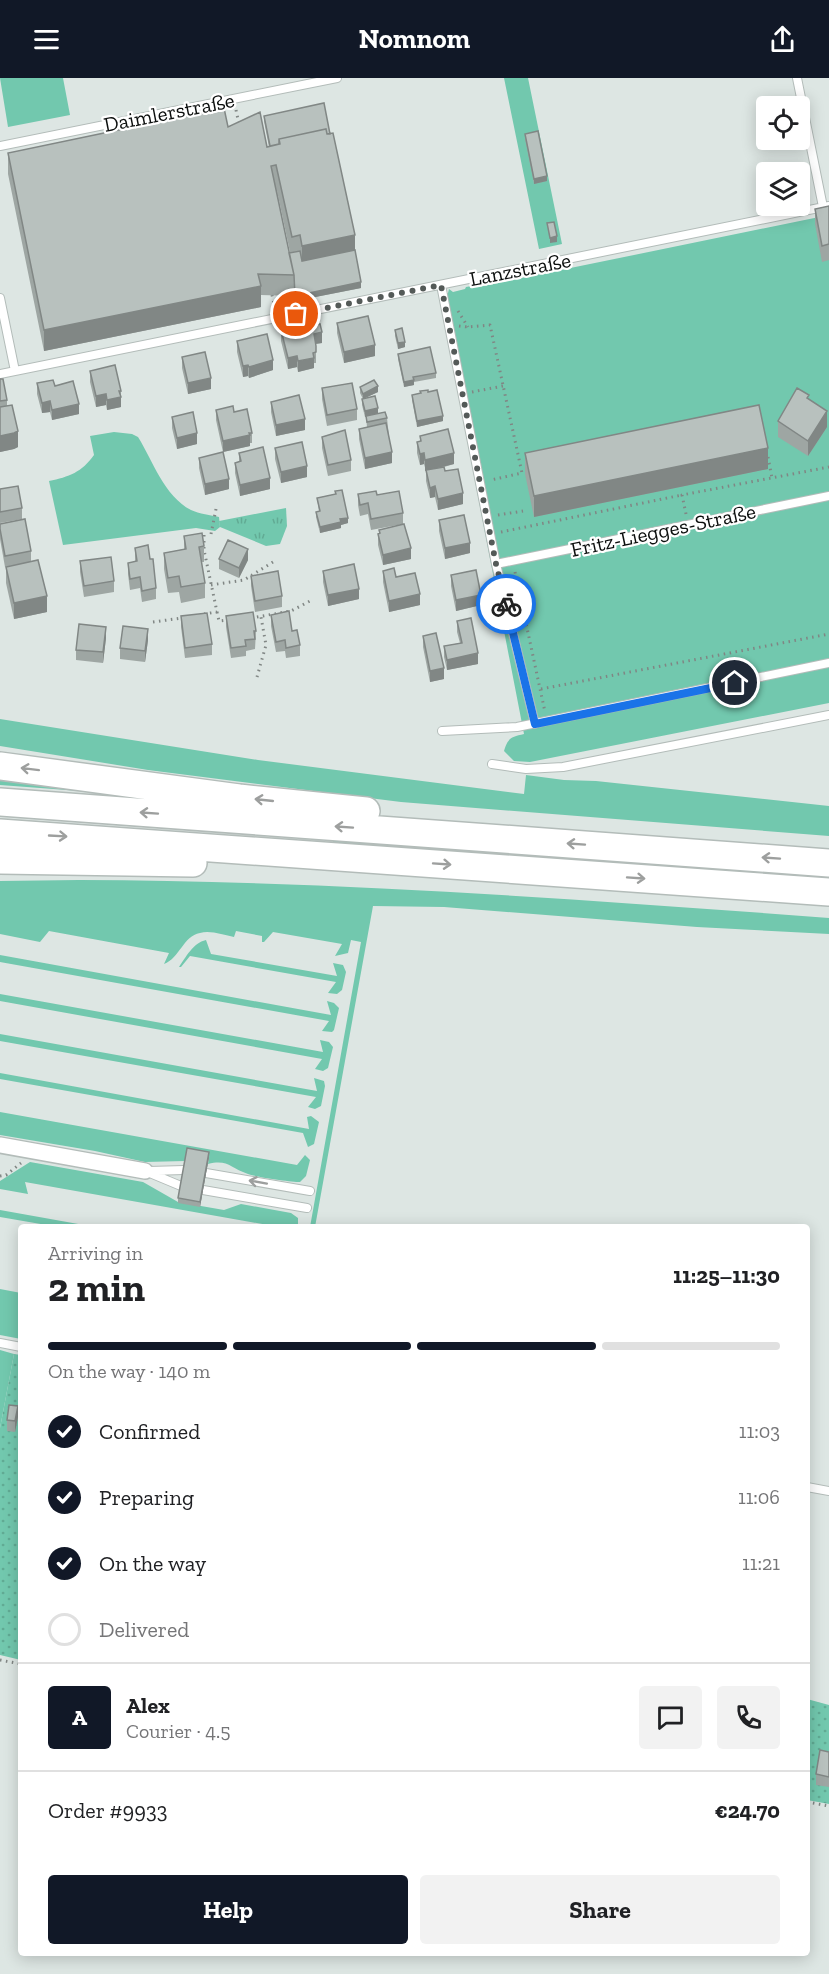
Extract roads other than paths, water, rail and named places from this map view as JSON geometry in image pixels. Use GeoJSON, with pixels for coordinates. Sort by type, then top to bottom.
{"type":"FeatureCollection","features":[{"type":"Feature","properties":{"kind":"highway"},"geometry":{"type":"LineString","coordinates":[[0,766],[239,798],[365,811],[423,833]]}},
{"type":"Feature","properties":{"kind":"highway"},"geometry":{"type":"LineString","coordinates":[[0,802],[829,862]]}},
{"type":"Feature","properties":{"kind":"highway"},"geometry":{"type":"LineString","coordinates":[[0,833],[829,892]]}},
{"type":"Feature","properties":{"kind":"highway"},"geometry":{"type":"LineString","coordinates":[[0,860],[242,864],[322,855]]}},
{"type":"Feature","properties":{"kind":"highway"},"geometry":{"type":"LineString","coordinates":[[0,870],[52,870],[87,862]]}},
{"type":"Feature","properties":{"kind":"street"},"geometry":{"type":"LineString","coordinates":[[0,1145],[145,1171]]}},
{"type":"Feature","properties":{"kind":"lane","name":"Daimlerstraße"},"geometry":{"type":"LineString","coordinates":[[0,146],[337,78]]}},
{"type":"Feature","properties":{"kind":"lane"},"geometry":{"type":"LineString","coordinates":[[797,78],[826,207]]}},
{"type":"Feature","properties":{"kind":"lane","name":"Lanzstraße"},"geometry":{"type":"LineString","coordinates":[[0,374],[826,207]]}},
{"type":"Feature","properties":{"kind":"lane"},"geometry":{"type":"LineString","coordinates":[[441,285],[496,564],[535,724]]}},
{"type":"Feature","properties":{"kind":"lane"},"geometry":{"type":"LineString","coordinates":[[0,298],[15,371]]}},
{"type":"Feature","properties":{"kind":"lane","name":"Fritz-Liegges-Straße"},"geometry":{"type":"LineString","coordinates":[[496,564],[829,496]]}},
{"type":"Feature","properties":{"kind":"lane"},"geometry":{"type":"LineString","coordinates":[[442,731],[535,724],[829,663]]}},
{"type":"Feature","properties":{"kind":"lane"},"geometry":{"type":"LineString","coordinates":[[492,764],[526,770],[563,767],[829,715]]}},
{"type":"Feature","properties":{"kind":"lane"},"geometry":{"type":"LineString","coordinates":[[145,1171],[184,1170]]}},
{"type":"Feature","properties":{"kind":"lane"},"geometry":{"type":"LineString","coordinates":[[145,1171],[181,1186]]}},
{"type":"Feature","properties":{"kind":"lane"},"geometry":{"type":"LineString","coordinates":[[206,1173],[310,1191]]}},
{"type":"Feature","properties":{"kind":"lane"},"geometry":{"type":"LineString","coordinates":[[203,1190],[307,1208]]}},
{"type":"Feature","properties":{"kind":"lane"},"geometry":{"type":"LineString","coordinates":[[0,1343],[18,1346]]}},
{"type":"Feature","properties":{"kind":"lane"},"geometry":{"type":"LineString","coordinates":[[810,1488],[829,1491]]}}]}
